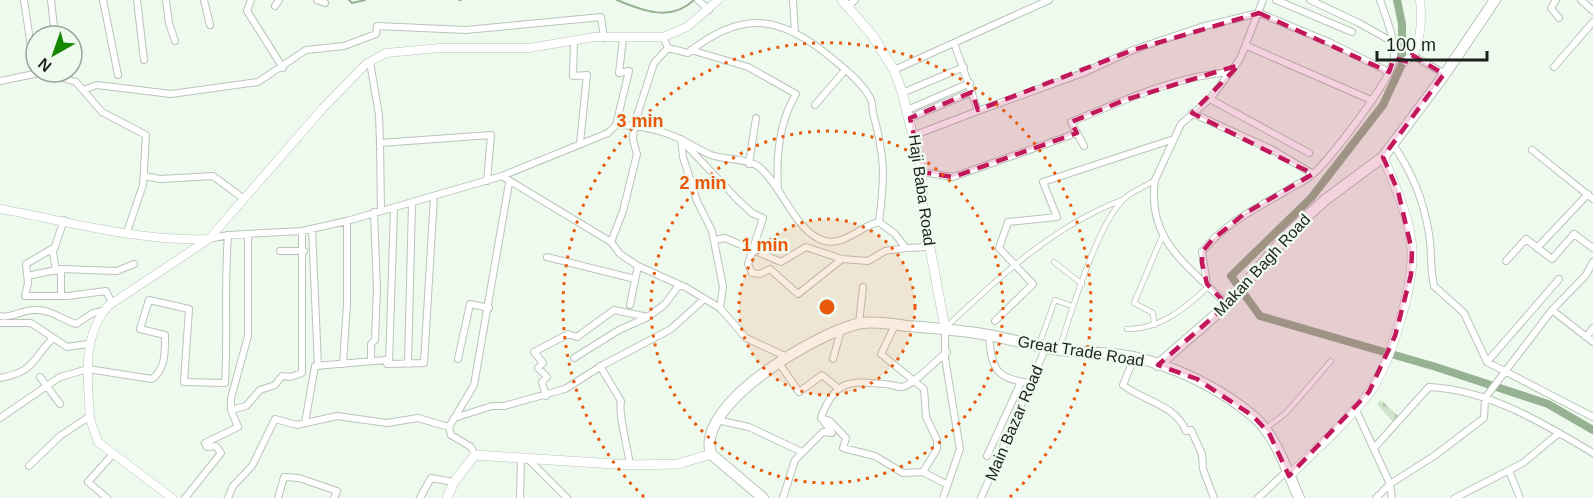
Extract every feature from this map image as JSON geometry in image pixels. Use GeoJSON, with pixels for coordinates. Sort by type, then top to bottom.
{"type":"FeatureCollection","features":[{"type":"Feature","properties":{"kind":"main road","name":"Makan Bagh Road"},"geometry":{"type":"LineString","coordinates":[[1158,364],[1231,301],[1288,234],[1325,200],[1383,157],[1444,74],[1493,0]]}},
{"type":"Feature","properties":{"kind":"main road","name":"Haji Baba Road"},"geometry":{"type":"LineString","coordinates":[[845,4],[872,35],[894,70],[903,93],[915,135],[922,172],[923,211],[945,328]]}},
{"type":"Feature","properties":{"kind":"main road"},"geometry":{"type":"LineString","coordinates":[[1288,474],[1369,392],[1381,371],[1395,336],[1411,275],[1412,251],[1398,191],[1383,157]]}},
{"type":"Feature","properties":{"kind":"main road","name":"Great Trade Road"},"geometry":{"type":"LineString","coordinates":[[717,420],[735,398],[783,360],[841,329],[859,324],[945,328],[1059,350],[1103,352],[1134,358],[1158,364],[1197,379],[1253,416],[1265,429],[1299,498]]}},
{"type":"Feature","properties":{"kind":"main road"},"geometry":{"type":"LineString","coordinates":[[717,420],[712,427],[709,448],[711,454],[763,498]]}},
{"type":"Feature","properties":{"kind":"main road"},"geometry":{"type":"LineString","coordinates":[[447,498],[454,482],[475,455],[630,465],[678,464],[711,454]]}},
{"type":"Feature","properties":{"kind":"street"},"geometry":{"type":"LineString","coordinates":[[24,0],[28,24]]}},
{"type":"Feature","properties":{"kind":"street"},"geometry":{"type":"LineString","coordinates":[[51,0],[54,24]]}},
{"type":"Feature","properties":{"kind":"street"},"geometry":{"type":"LineString","coordinates":[[104,0],[118,75]]}},
{"type":"Feature","properties":{"kind":"street"},"geometry":{"type":"LineString","coordinates":[[137,0],[144,60]]}},
{"type":"Feature","properties":{"kind":"street"},"geometry":{"type":"LineString","coordinates":[[166,0],[169,23],[175,42]]}},
{"type":"Feature","properties":{"kind":"street"},"geometry":{"type":"LineString","coordinates":[[204,0],[210,25]]}},
{"type":"Feature","properties":{"kind":"street"},"geometry":{"type":"LineString","coordinates":[[251,0],[247,11],[283,68]]}},
{"type":"Feature","properties":{"kind":"street"},"geometry":{"type":"LineString","coordinates":[[275,6],[279,0]]}},
{"type":"Feature","properties":{"kind":"street"},"geometry":{"type":"LineString","coordinates":[[317,0],[325,3]]}},
{"type":"Feature","properties":{"kind":"street"},"geometry":{"type":"LineString","coordinates":[[698,0],[709,10]]}},
{"type":"Feature","properties":{"kind":"street"},"geometry":{"type":"LineString","coordinates":[[169,497],[98,442],[90,416],[88,344],[103,311],[209,239],[323,108],[370,62],[386,53],[440,48],[529,48],[604,38],[663,37],[687,27],[718,0]]}},
{"type":"Feature","properties":{"kind":"street"},"geometry":{"type":"LineString","coordinates":[[793,0],[795,33]]}},
{"type":"Feature","properties":{"kind":"street"},"geometry":{"type":"LineString","coordinates":[[845,4],[855,0]]}},
{"type":"Feature","properties":{"kind":"street"},"geometry":{"type":"LineString","coordinates":[[894,70],[1049,0]]}},
{"type":"Feature","properties":{"kind":"street"},"geometry":{"type":"LineString","coordinates":[[1231,301],[1208,285],[1171,250],[1162,237],[1156,210],[1155,180],[1181,124],[1210,99],[1247,46],[1263,0]]}},
{"type":"Feature","properties":{"kind":"street"},"geometry":{"type":"LineString","coordinates":[[1276,0],[1352,32]]}},
{"type":"Feature","properties":{"kind":"street"},"geometry":{"type":"LineString","coordinates":[[1310,0],[1359,22],[1391,41]]}},
{"type":"Feature","properties":{"kind":"street"},"geometry":{"type":"LineString","coordinates":[[1208,285],[1202,252],[1212,240],[1244,214],[1313,174],[1371,100],[1389,72],[1395,59],[1380,0]]}},
{"type":"Feature","properties":{"kind":"street"},"geometry":{"type":"LineString","coordinates":[[1409,58],[1422,18],[1420,0]]}},
{"type":"Feature","properties":{"kind":"street"},"geometry":{"type":"LineString","coordinates":[[1556,0],[1551,8],[1559,18]]}},
{"type":"Feature","properties":{"kind":"street"},"geometry":{"type":"LineString","coordinates":[[1581,0],[1593,11]]}},
{"type":"Feature","properties":{"kind":"street"},"geometry":{"type":"LineString","coordinates":[[915,135],[1083,73],[1145,46],[1202,27],[1259,14],[1331,43],[1389,72]]}},
{"type":"Feature","properties":{"kind":"street"},"geometry":{"type":"LineString","coordinates":[[83,90],[97,85],[145,92],[188,93],[258,82],[283,68],[306,50],[344,46],[376,34],[377,26],[466,30],[601,17],[604,38]]}},
{"type":"Feature","properties":{"kind":"street"},"geometry":{"type":"LineString","coordinates":[[668,48],[688,53],[735,24],[762,21],[795,33],[814,44],[845,70],[870,96],[882,143],[885,171],[879,222]]}},
{"type":"Feature","properties":{"kind":"street"},"geometry":{"type":"LineString","coordinates":[[1554,67],[1593,22]]}},
{"type":"Feature","properties":{"kind":"street"},"geometry":{"type":"LineString","coordinates":[[663,37],[668,48]]}},
{"type":"Feature","properties":{"kind":"street"},"geometry":{"type":"LineString","coordinates":[[0,209],[127,232],[188,240],[228,235],[302,231],[347,221],[502,176],[608,133],[616,125],[629,71],[619,72],[623,38]]}},
{"type":"Feature","properties":{"kind":"street"},"geometry":{"type":"LineString","coordinates":[[574,41],[573,76],[587,75],[580,143]]}},
{"type":"Feature","properties":{"kind":"street"},"geometry":{"type":"LineString","coordinates":[[954,43],[978,111]]}},
{"type":"Feature","properties":{"kind":"street"},"geometry":{"type":"LineString","coordinates":[[1247,46],[1371,100]]}},
{"type":"Feature","properties":{"kind":"street"},"geometry":{"type":"LineString","coordinates":[[611,242],[623,211],[637,154],[633,140],[634,125],[654,63],[668,48]]}},
{"type":"Feature","properties":{"kind":"street"},"geometry":{"type":"LineString","coordinates":[[691,50],[748,67],[796,94],[783,123],[777,163],[778,189]]}},
{"type":"Feature","properties":{"kind":"street"},"geometry":{"type":"LineString","coordinates":[[1395,59],[1409,58],[1444,74]]}},
{"type":"Feature","properties":{"kind":"street"},"geometry":{"type":"LineString","coordinates":[[370,62],[380,142],[377,314],[375,340],[371,344],[371,360]]}},
{"type":"Feature","properties":{"kind":"street"},"geometry":{"type":"LineString","coordinates":[[903,93],[964,67]]}},
{"type":"Feature","properties":{"kind":"street"},"geometry":{"type":"LineString","coordinates":[[815,105],[845,70]]}},
{"type":"Feature","properties":{"kind":"street"},"geometry":{"type":"LineString","coordinates":[[1084,146],[1071,122],[1125,100],[1204,74],[1231,72]]}},
{"type":"Feature","properties":{"kind":"street"},"geometry":{"type":"LineString","coordinates":[[0,81],[24,76]]}},
{"type":"Feature","properties":{"kind":"street"},"geometry":{"type":"LineString","coordinates":[[909,114],[970,83]]}},
{"type":"Feature","properties":{"kind":"street"},"geometry":{"type":"LineString","coordinates":[[78,84],[102,112],[146,135],[144,177],[127,232]]}},
{"type":"Feature","properties":{"kind":"street"},"geometry":{"type":"LineString","coordinates":[[909,114],[972,92]]}},
{"type":"Feature","properties":{"kind":"street"},"geometry":{"type":"LineString","coordinates":[[1210,99],[1309,153]]}},
{"type":"Feature","properties":{"kind":"street"},"geometry":{"type":"LineString","coordinates":[[1192,113],[1273,150],[1313,174]]}},
{"type":"Feature","properties":{"kind":"street"},"geometry":{"type":"LineString","coordinates":[[749,164],[756,118]]}},
{"type":"Feature","properties":{"kind":"street"},"geometry":{"type":"LineString","coordinates":[[616,125],[642,125],[681,139],[710,155],[758,166],[778,189],[798,221],[824,241],[840,242],[866,224],[879,222],[895,234],[906,248]]}},
{"type":"Feature","properties":{"kind":"street"},"geometry":{"type":"LineString","coordinates":[[922,172],[953,177],[1077,133]]}},
{"type":"Feature","properties":{"kind":"street"},"geometry":{"type":"LineString","coordinates":[[380,142],[491,135],[487,181]]}},
{"type":"Feature","properties":{"kind":"street"},"geometry":{"type":"LineString","coordinates":[[681,139],[683,158],[714,240],[723,288],[720,308]]}},
{"type":"Feature","properties":{"kind":"street"},"geometry":{"type":"LineString","coordinates":[[681,139],[738,200],[752,213],[762,218],[747,264],[752,273],[760,274],[770,269],[798,294],[842,259]]}},
{"type":"Feature","properties":{"kind":"street"},"geometry":{"type":"LineString","coordinates":[[995,321],[1033,284],[999,249],[1008,222],[1057,217],[1043,182],[1174,140]]}},
{"type":"Feature","properties":{"kind":"street"},"geometry":{"type":"LineString","coordinates":[[1392,142],[1406,163],[1419,195],[1429,233],[1434,286],[1464,313],[1487,362],[1593,417]]}},
{"type":"Feature","properties":{"kind":"street"},"geometry":{"type":"LineString","coordinates":[[1532,150],[1590,197],[1537,248]]}},
{"type":"Feature","properties":{"kind":"street"},"geometry":{"type":"LineString","coordinates":[[144,177],[160,179],[213,176],[244,199]]}},
{"type":"Feature","properties":{"kind":"street"},"geometry":{"type":"LineString","coordinates":[[502,176],[509,183],[611,242],[620,254],[638,266],[720,308],[746,338],[783,360],[799,392],[822,375],[839,389]]}},
{"type":"Feature","properties":{"kind":"street"},"geometry":{"type":"LineString","coordinates":[[943,498],[960,449],[945,358],[947,352],[945,328],[1014,265],[1070,225],[1122,200],[1155,180]]}},
{"type":"Feature","properties":{"kind":"street"},"geometry":{"type":"LineString","coordinates":[[475,455],[471,447],[451,435],[449,427],[472,393],[489,308],[509,183]]}},
{"type":"Feature","properties":{"kind":"street"},"geometry":{"type":"LineString","coordinates":[[305,423],[315,366],[371,360],[386,360],[389,364],[424,363],[434,197]]}},
{"type":"Feature","properties":{"kind":"street"},"geometry":{"type":"LineString","coordinates":[[1059,350],[1072,306],[1106,226],[1122,200]]}},
{"type":"Feature","properties":{"kind":"street"},"geometry":{"type":"LineString","coordinates":[[408,364],[412,203]]}},
{"type":"Feature","properties":{"kind":"street"},"geometry":{"type":"LineString","coordinates":[[389,364],[394,208]]}},
{"type":"Feature","properties":{"kind":"street"},"geometry":{"type":"LineString","coordinates":[[61,296],[55,247],[64,220]]}},
{"type":"Feature","properties":{"kind":"street"},"geometry":{"type":"LineString","coordinates":[[343,364],[347,304],[347,221]]}},
{"type":"Feature","properties":{"kind":"street"},"geometry":{"type":"LineString","coordinates":[[312,229],[318,366]]}},
{"type":"Feature","properties":{"kind":"street"},"geometry":{"type":"LineString","coordinates":[[231,410],[246,406],[260,390],[275,385],[282,376],[290,377],[302,373],[304,349],[301,256],[304,252],[302,231]]}},
{"type":"Feature","properties":{"kind":"street"},"geometry":{"type":"LineString","coordinates":[[185,498],[221,453],[216,446],[207,447],[205,443],[238,427],[231,410],[234,384],[248,336],[248,234]]}},
{"type":"Feature","properties":{"kind":"street"},"geometry":{"type":"LineString","coordinates":[[1506,261],[1526,239],[1552,259],[1574,234],[1593,248]]}},
{"type":"Feature","properties":{"kind":"street"},"geometry":{"type":"LineString","coordinates":[[0,418],[60,377],[88,369],[152,380],[159,374],[165,357],[165,335],[140,329],[149,300],[189,309],[184,382],[225,383],[228,327],[224,277],[228,235]]}},
{"type":"Feature","properties":{"kind":"street"},"geometry":{"type":"LineString","coordinates":[[714,240],[724,237],[781,262],[806,248],[842,259],[868,261],[885,251],[929,247]]}},
{"type":"Feature","properties":{"kind":"street"},"geometry":{"type":"LineString","coordinates":[[1154,325],[1154,313],[1134,303],[1162,237]]}},
{"type":"Feature","properties":{"kind":"street"},"geometry":{"type":"LineString","coordinates":[[55,247],[26,264],[25,296],[61,296],[106,291],[112,303]]}},
{"type":"Feature","properties":{"kind":"street"},"geometry":{"type":"LineString","coordinates":[[279,250],[304,252]]}},
{"type":"Feature","properties":{"kind":"street"},"geometry":{"type":"LineString","coordinates":[[548,257],[635,279]]}},
{"type":"Feature","properties":{"kind":"street"},"geometry":{"type":"LineString","coordinates":[[1054,262],[1082,284]]}},
{"type":"Feature","properties":{"kind":"street"},"geometry":{"type":"LineString","coordinates":[[1376,498],[1390,484],[1434,456],[1484,418],[1485,398],[1552,310],[1586,275],[1593,262]]}},
{"type":"Feature","properties":{"kind":"street"},"geometry":{"type":"LineString","coordinates":[[27,276],[58,270],[117,271],[134,264]]}},
{"type":"Feature","properties":{"kind":"street"},"geometry":{"type":"LineString","coordinates":[[630,305],[638,266]]}},
{"type":"Feature","properties":{"kind":"street"},"geometry":{"type":"LineString","coordinates":[[1487,362],[1559,279]]}},
{"type":"Feature","properties":{"kind":"street"},"geometry":{"type":"LineString","coordinates":[[574,358],[619,330],[648,317],[665,304],[679,285]]}},
{"type":"Feature","properties":{"kind":"street"},"geometry":{"type":"LineString","coordinates":[[1127,329],[1144,330],[1167,319],[1208,285]]}},
{"type":"Feature","properties":{"kind":"street"},"geometry":{"type":"LineString","coordinates":[[859,324],[863,287]]}},
{"type":"Feature","properties":{"kind":"street"},"geometry":{"type":"LineString","coordinates":[[454,418],[492,406],[504,406],[565,389],[600,366],[671,328],[703,300]]}},
{"type":"Feature","properties":{"kind":"street"},"geometry":{"type":"LineString","coordinates":[[1043,346],[1055,300],[1072,306]]}},
{"type":"Feature","properties":{"kind":"street"},"geometry":{"type":"LineString","coordinates":[[458,359],[470,304],[489,308]]}},
{"type":"Feature","properties":{"kind":"street"},"geometry":{"type":"LineString","coordinates":[[0,316],[5,318],[33,309],[50,311],[76,324],[93,313],[103,311]]}},
{"type":"Feature","properties":{"kind":"street"},"geometry":{"type":"LineString","coordinates":[[546,396],[542,382],[547,376],[538,368],[543,363],[534,352],[568,334],[577,336],[614,310],[648,317]]}},
{"type":"Feature","properties":{"kind":"street"},"geometry":{"type":"LineString","coordinates":[[1552,310],[1593,342]]}},
{"type":"Feature","properties":{"kind":"street"},"geometry":{"type":"LineString","coordinates":[[0,323],[31,323],[44,330],[52,339],[67,346],[88,344]]}},
{"type":"Feature","properties":{"kind":"street"},"geometry":{"type":"LineString","coordinates":[[895,325],[881,354],[924,389],[926,417],[937,440],[937,448],[923,472]]}},
{"type":"Feature","properties":{"kind":"street"},"geometry":{"type":"LineString","coordinates":[[1586,337],[1593,328]]}},
{"type":"Feature","properties":{"kind":"street"},"geometry":{"type":"LineString","coordinates":[[833,359],[841,329]]}},
{"type":"Feature","properties":{"kind":"street"},"geometry":{"type":"LineString","coordinates":[[989,335],[994,367],[1002,377],[1021,382],[1033,382]]}},
{"type":"Feature","properties":{"kind":"street"},"geometry":{"type":"LineString","coordinates":[[0,378],[15,375],[33,365],[41,350],[52,339]]}},
{"type":"Feature","properties":{"kind":"street","name":"Main Bazar Road"},"geometry":{"type":"LineString","coordinates":[[981,498],[1033,382],[1043,346]]}},
{"type":"Feature","properties":{"kind":"street"},"geometry":{"type":"LineString","coordinates":[[821,417],[826,405],[839,389],[855,381],[901,387],[915,380],[947,352]]}},
{"type":"Feature","properties":{"kind":"street"},"geometry":{"type":"LineString","coordinates":[[1134,358],[1123,385],[1158,402],[1182,420],[1186,431],[1191,430],[1202,454],[1203,469],[1214,498]]}},
{"type":"Feature","properties":{"kind":"street"},"geometry":{"type":"LineString","coordinates":[[1265,429],[1286,413],[1331,361]]}},
{"type":"Feature","properties":{"kind":"street"},"geometry":{"type":"LineString","coordinates":[[600,366],[621,401],[619,411],[625,427],[630,465]]}},
{"type":"Feature","properties":{"kind":"street"},"geometry":{"type":"LineString","coordinates":[[40,377],[60,404]]}},
{"type":"Feature","properties":{"kind":"street"},"geometry":{"type":"LineString","coordinates":[[987,456],[1021,382]]}},
{"type":"Feature","properties":{"kind":"street"},"geometry":{"type":"LineString","coordinates":[[1374,448],[1429,387],[1445,387],[1485,398],[1593,453]]}},
{"type":"Feature","properties":{"kind":"street"},"geometry":{"type":"LineString","coordinates":[[1355,408],[1390,484],[1392,498]]}},
{"type":"Feature","properties":{"kind":"street"},"geometry":{"type":"LineString","coordinates":[[29,466],[60,436],[90,416]]}},
{"type":"Feature","properties":{"kind":"street"},"geometry":{"type":"LineString","coordinates":[[228,498],[233,486],[252,466],[275,419],[297,426],[337,416],[387,423],[418,418],[449,427]]}},
{"type":"Feature","properties":{"kind":"street"},"geometry":{"type":"LineString","coordinates":[[821,417],[830,421],[846,438],[843,448],[875,456],[903,473],[923,472],[946,484]]}},
{"type":"Feature","properties":{"kind":"street"},"geometry":{"type":"LineString","coordinates":[[783,498],[795,460],[823,432],[832,433],[821,417]]}},
{"type":"Feature","properties":{"kind":"street"},"geometry":{"type":"LineString","coordinates":[[717,420],[749,427],[802,452]]}},
{"type":"Feature","properties":{"kind":"street"},"geometry":{"type":"LineString","coordinates":[[1455,498],[1509,471],[1559,434]]}},
{"type":"Feature","properties":{"kind":"street"},"geometry":{"type":"LineString","coordinates":[[107,498],[88,482],[113,454]]}},
{"type":"Feature","properties":{"kind":"street"},"geometry":{"type":"LineString","coordinates":[[520,498],[524,457]]}},
{"type":"Feature","properties":{"kind":"street"},"geometry":{"type":"LineString","coordinates":[[524,457],[567,498]]}},
{"type":"Feature","properties":{"kind":"street"},"geometry":{"type":"LineString","coordinates":[[1509,471],[1520,498]]}},
{"type":"Feature","properties":{"kind":"street"},"geometry":{"type":"LineString","coordinates":[[1258,498],[1288,474]]}},
{"type":"Feature","properties":{"kind":"street"},"geometry":{"type":"LineString","coordinates":[[278,498],[284,477],[298,478],[338,492],[334,498]]}},
{"type":"Feature","properties":{"kind":"street"},"geometry":{"type":"LineString","coordinates":[[420,498],[431,478],[454,482]]}},
{"type":"Feature","properties":{"kind":"highlighted area"},"geometry":{"type":"Polygon","coordinates":[[[1259,13],[1389,72],[1394,58],[1409,62],[1412,55],[1444,74],[1383,157],[1398,191],[1412,251],[1411,275],[1395,336],[1369,392],[1289,476],[1269,433],[1253,416],[1197,379],[1158,365],[1227,305],[1207,284],[1202,252],[1212,240],[1244,214],[1313,174],[1192,113],[1239,65],[1125,100],[1071,122],[1077,133],[953,177],[922,172],[910,118],[972,92],[978,110],[1133,50],[1259,13]]]}},
{"type":"Feature","properties":{"kind":"green space"},"geometry":{"type":"Polygon","coordinates":[[[1381,400],[1398,416],[1393,422],[1377,404],[1381,400]]]}},
{"type":"Feature","properties":{"kind":"waterway"},"geometry":{"type":"LineString","coordinates":[[349,0],[352,3],[365,0]]}},
{"type":"Feature","properties":{"kind":"waterway"},"geometry":{"type":"LineString","coordinates":[[617,0],[647,11],[666,13],[685,7],[694,0]]}},
{"type":"Feature","properties":{"kind":"waterway"},"geometry":{"type":"LineString","coordinates":[[1397,0],[1402,24],[1402,64],[1383,105],[1311,198],[1231,276],[1260,316],[1436,367],[1548,404],[1593,430]]}}]}
